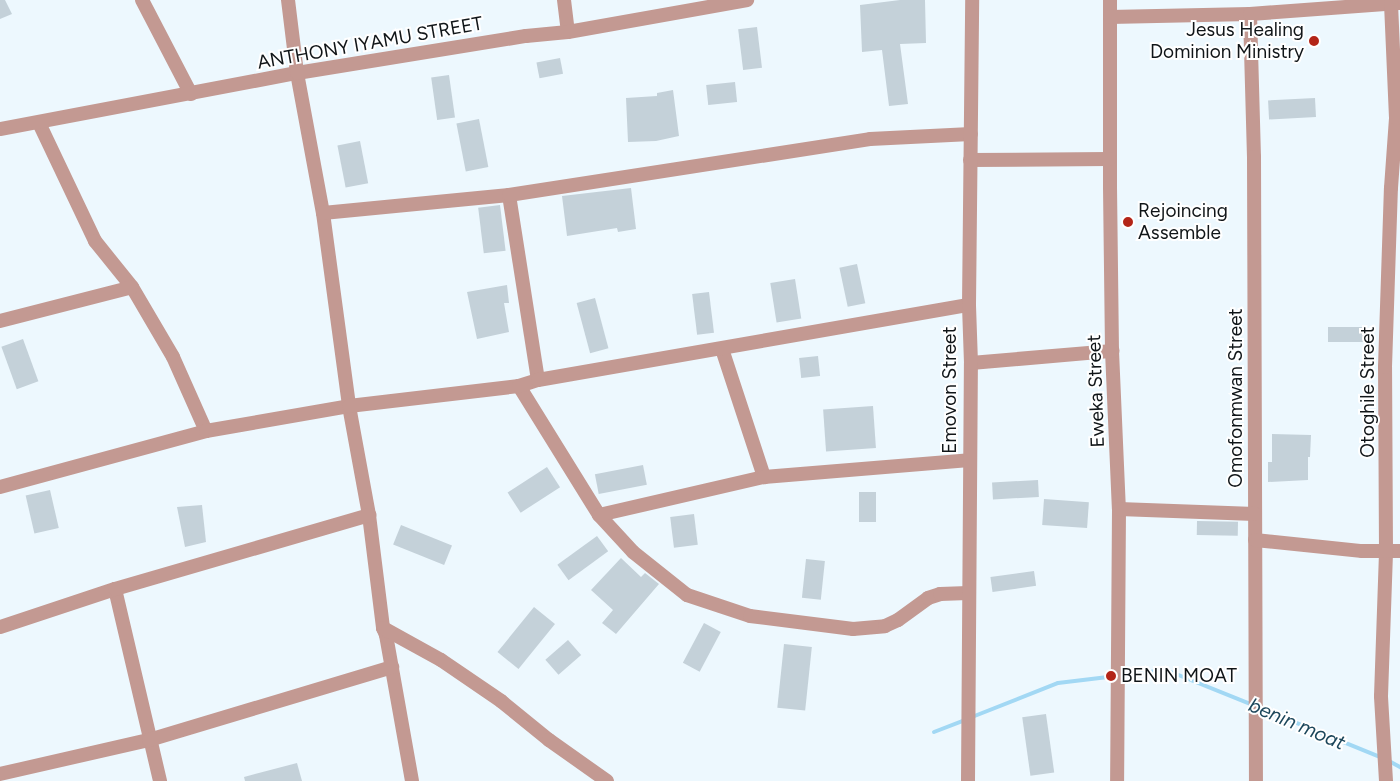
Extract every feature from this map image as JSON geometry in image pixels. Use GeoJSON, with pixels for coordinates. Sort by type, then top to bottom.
{"type":"FeatureCollection","features":[{"type":"Feature","properties":{"kind":"street"},"geometry":{"type":"LineString","coordinates":[[142,0],[192,94]]}},
{"type":"Feature","properties":{"kind":"street"},"geometry":{"type":"LineString","coordinates":[[288,0],[297,74],[323,213],[349,406],[369,516],[383,628],[386,635],[412,781]]}},
{"type":"Feature","properties":{"kind":"street"},"geometry":{"type":"LineString","coordinates":[[564,0],[568,32]]}},
{"type":"Feature","properties":{"kind":"street","name":"ANTHONY IYAMU STREET"},"geometry":{"type":"LineString","coordinates":[[0,129],[297,74],[526,36],[568,32],[706,3],[747,0]]}},
{"type":"Feature","properties":{"kind":"street","name":"Emovon Street"},"geometry":{"type":"LineString","coordinates":[[968,781],[972,0]]}},
{"type":"Feature","properties":{"kind":"street","name":"Eweka Street"},"geometry":{"type":"LineString","coordinates":[[1110,0],[1109,159],[1112,351],[1119,508],[1117,781]]}},
{"type":"Feature","properties":{"kind":"street"},"geometry":{"type":"LineString","coordinates":[[1110,17],[1250,14],[1396,3]]}},
{"type":"Feature","properties":{"kind":"street","name":"Otoghile Street"},"geometry":{"type":"LineString","coordinates":[[1386,781],[1381,696],[1393,551],[1386,367],[1391,188],[1396,118],[1396,3]]}},
{"type":"Feature","properties":{"kind":"street","name":"Omofonmwan Street"},"geometry":{"type":"LineString","coordinates":[[1250,14],[1254,157],[1256,781]]}},
{"type":"Feature","properties":{"kind":"street"},"geometry":{"type":"LineString","coordinates":[[39,123],[95,241],[132,287],[173,356],[206,432]]}},
{"type":"Feature","properties":{"kind":"street"},"geometry":{"type":"LineString","coordinates":[[323,213],[509,195],[870,139],[970,134]]}},
{"type":"Feature","properties":{"kind":"street"},"geometry":{"type":"LineString","coordinates":[[970,160],[1109,159]]}},
{"type":"Feature","properties":{"kind":"street"},"geometry":{"type":"LineString","coordinates":[[509,195],[538,380]]}},
{"type":"Feature","properties":{"kind":"street"},"geometry":{"type":"LineString","coordinates":[[0,321],[132,287]]}},
{"type":"Feature","properties":{"kind":"street"},"geometry":{"type":"LineString","coordinates":[[0,487],[206,432],[349,406],[519,386],[538,380],[969,305]]}},
{"type":"Feature","properties":{"kind":"street"},"geometry":{"type":"LineString","coordinates":[[722,349],[764,477]]}},
{"type":"Feature","properties":{"kind":"street"},"geometry":{"type":"LineString","coordinates":[[971,363],[1112,351]]}},
{"type":"Feature","properties":{"kind":"street"},"geometry":{"type":"LineString","coordinates":[[519,386],[599,515],[633,552],[687,595],[750,616],[853,629],[886,626],[898,620],[928,598],[940,594],[952,592],[968,593]]}},
{"type":"Feature","properties":{"kind":"street"},"geometry":{"type":"LineString","coordinates":[[599,515],[764,477],[969,460]]}},
{"type":"Feature","properties":{"kind":"street"},"geometry":{"type":"LineString","coordinates":[[1119,508],[1254,514]]}},
{"type":"Feature","properties":{"kind":"street"},"geometry":{"type":"LineString","coordinates":[[0,626],[115,589],[369,516]]}},
{"type":"Feature","properties":{"kind":"street"},"geometry":{"type":"LineString","coordinates":[[1255,540],[1362,551],[1393,551]]}},
{"type":"Feature","properties":{"kind":"street"},"geometry":{"type":"LineString","coordinates":[[115,589],[160,781]]}},
{"type":"Feature","properties":{"kind":"street"},"geometry":{"type":"LineString","coordinates":[[383,628],[448,665],[500,701],[549,740],[607,781]]}},
{"type":"Feature","properties":{"kind":"street"},"geometry":{"type":"LineString","coordinates":[[0,774],[149,740],[392,667]]}},
{"type":"Feature","properties":{"kind":"building"},"geometry":{"type":"Polygon","coordinates":[[[0,0],[5,0],[12,14],[0,19],[0,0]]]}},
{"type":"Feature","properties":{"kind":"building"},"geometry":{"type":"Polygon","coordinates":[[[900,0],[925,0],[926,43],[900,44],[908,104],[889,106],[882,50],[862,52],[860,5],[900,0]]]}},
{"type":"Feature","properties":{"kind":"building"},"geometry":{"type":"Polygon","coordinates":[[[757,27],[762,68],[743,70],[738,29],[757,27]]]}},
{"type":"Feature","properties":{"kind":"building"},"geometry":{"type":"Polygon","coordinates":[[[560,58],[563,74],[539,78],[536,63],[560,58]]]}},
{"type":"Feature","properties":{"kind":"building"},"geometry":{"type":"Polygon","coordinates":[[[449,75],[455,118],[437,120],[431,78],[449,75]]]}},
{"type":"Feature","properties":{"kind":"building"},"geometry":{"type":"Polygon","coordinates":[[[735,82],[737,102],[708,105],[706,85],[735,82]]]}},
{"type":"Feature","properties":{"kind":"building"},"geometry":{"type":"Polygon","coordinates":[[[673,90],[679,136],[656,141],[628,142],[626,98],[657,96],[657,93],[673,90]]]}},
{"type":"Feature","properties":{"kind":"building"},"geometry":{"type":"Polygon","coordinates":[[[1315,98],[1316,117],[1269,119],[1268,100],[1315,98]]]}},
{"type":"Feature","properties":{"kind":"building"},"geometry":{"type":"Polygon","coordinates":[[[479,119],[488,167],[466,171],[456,123],[479,119]]]}},
{"type":"Feature","properties":{"kind":"building"},"geometry":{"type":"Polygon","coordinates":[[[360,141],[368,183],[346,188],[337,145],[360,141]]]}},
{"type":"Feature","properties":{"kind":"building"},"geometry":{"type":"Polygon","coordinates":[[[631,188],[636,229],[618,232],[617,228],[567,236],[562,196],[631,188]]]}},
{"type":"Feature","properties":{"kind":"building"},"geometry":{"type":"Polygon","coordinates":[[[500,205],[506,251],[484,253],[478,208],[500,205]]]}},
{"type":"Feature","properties":{"kind":"building"},"geometry":{"type":"Polygon","coordinates":[[[857,264],[865,303],[848,307],[839,268],[857,264]]]}},
{"type":"Feature","properties":{"kind":"building"},"geometry":{"type":"Polygon","coordinates":[[[795,279],[801,319],[777,322],[770,283],[795,279]]]}},
{"type":"Feature","properties":{"kind":"building"},"geometry":{"type":"Polygon","coordinates":[[[507,285],[509,303],[504,303],[509,332],[477,339],[467,292],[507,285]]]}},
{"type":"Feature","properties":{"kind":"building"},"geometry":{"type":"Polygon","coordinates":[[[709,292],[714,333],[697,335],[692,294],[709,292]]]}},
{"type":"Feature","properties":{"kind":"building"},"geometry":{"type":"Polygon","coordinates":[[[595,298],[608,348],[590,353],[577,303],[595,298]]]}},
{"type":"Feature","properties":{"kind":"building"},"geometry":{"type":"Polygon","coordinates":[[[1328,327],[1367,327],[1367,342],[1328,342],[1328,327]]]}},
{"type":"Feature","properties":{"kind":"building"},"geometry":{"type":"Polygon","coordinates":[[[23,339],[38,381],[17,389],[1,347],[23,339]]]}},
{"type":"Feature","properties":{"kind":"building"},"geometry":{"type":"Polygon","coordinates":[[[818,356],[820,376],[801,378],[799,358],[818,356]]]}},
{"type":"Feature","properties":{"kind":"building"},"geometry":{"type":"Polygon","coordinates":[[[873,406],[876,448],[826,451],[823,409],[873,406]]]}},
{"type":"Feature","properties":{"kind":"building"},"geometry":{"type":"Polygon","coordinates":[[[1272,434],[1311,435],[1310,457],[1308,457],[1308,480],[1268,482],[1268,462],[1272,462],[1272,434]]]}},
{"type":"Feature","properties":{"kind":"building"},"geometry":{"type":"Polygon","coordinates":[[[643,465],[647,485],[599,494],[595,474],[643,465]]]}},
{"type":"Feature","properties":{"kind":"building"},"geometry":{"type":"Polygon","coordinates":[[[547,467],[560,487],[521,513],[508,493],[547,467]]]}},
{"type":"Feature","properties":{"kind":"building"},"geometry":{"type":"Polygon","coordinates":[[[1038,480],[1039,497],[993,499],[992,482],[1038,480]]]}},
{"type":"Feature","properties":{"kind":"building"},"geometry":{"type":"Polygon","coordinates":[[[50,490],[59,528],[34,534],[26,496],[50,490]]]}},
{"type":"Feature","properties":{"kind":"building"},"geometry":{"type":"Polygon","coordinates":[[[859,492],[876,492],[876,522],[859,522],[859,492]]]}},
{"type":"Feature","properties":{"kind":"building"},"geometry":{"type":"Polygon","coordinates":[[[1044,499],[1089,502],[1087,528],[1042,525],[1044,499]]]}},
{"type":"Feature","properties":{"kind":"building"},"geometry":{"type":"Polygon","coordinates":[[[202,505],[206,542],[185,547],[177,507],[202,505]]]}},
{"type":"Feature","properties":{"kind":"building"},"geometry":{"type":"Polygon","coordinates":[[[694,514],[698,545],[674,548],[670,517],[694,514]]]}},
{"type":"Feature","properties":{"kind":"building"},"geometry":{"type":"Polygon","coordinates":[[[1197,521],[1238,522],[1238,536],[1197,535],[1197,521]]]}},
{"type":"Feature","properties":{"kind":"building"},"geometry":{"type":"Polygon","coordinates":[[[401,525],[452,546],[444,565],[393,544],[401,525]]]}},
{"type":"Feature","properties":{"kind":"building"},"geometry":{"type":"Polygon","coordinates":[[[597,536],[608,551],[569,580],[557,565],[597,536]]]}},
{"type":"Feature","properties":{"kind":"building"},"geometry":{"type":"Polygon","coordinates":[[[621,558],[641,577],[645,573],[659,584],[616,634],[602,623],[613,610],[591,590],[621,558]]]}},
{"type":"Feature","properties":{"kind":"building"},"geometry":{"type":"Polygon","coordinates":[[[806,559],[825,561],[821,600],[802,598],[806,559]]]}},
{"type":"Feature","properties":{"kind":"building"},"geometry":{"type":"Polygon","coordinates":[[[1034,571],[1036,586],[993,592],[990,577],[1034,571]]]}},
{"type":"Feature","properties":{"kind":"building"},"geometry":{"type":"Polygon","coordinates":[[[534,607],[555,624],[518,669],[497,652],[534,607]]]}},
{"type":"Feature","properties":{"kind":"building"},"geometry":{"type":"Polygon","coordinates":[[[704,623],[721,632],[700,672],[683,663],[704,623]]]}},
{"type":"Feature","properties":{"kind":"building"},"geometry":{"type":"Polygon","coordinates":[[[568,640],[581,655],[558,675],[545,660],[568,640]]]}},
{"type":"Feature","properties":{"kind":"building"},"geometry":{"type":"Polygon","coordinates":[[[784,644],[812,647],[805,711],[777,708],[784,644]]]}},
{"type":"Feature","properties":{"kind":"building"},"geometry":{"type":"Polygon","coordinates":[[[1046,714],[1054,772],[1030,776],[1022,717],[1046,714]]]}},
{"type":"Feature","properties":{"kind":"building"},"geometry":{"type":"Polygon","coordinates":[[[297,763],[302,781],[245,781],[244,777],[297,763]]]}},
{"type":"Feature","properties":{"kind":"waterway"},"geometry":{"type":"LineString","coordinates":[[972,717],[1058,683],[1166,670],[1253,705]]}},
{"type":"Feature","properties":{"kind":"waterway","name":"benin moat"},"geometry":{"type":"LineString","coordinates":[[1260,708],[1380,757]]}},
{"type":"Feature","properties":{"kind":"waterway"},"geometry":{"type":"LineString","coordinates":[[934,732],[965,720]]}},
{"type":"Feature","properties":{"kind":"waterway","name":"benin moat"},"geometry":{"type":"LineString","coordinates":[[1389,761],[1400,767]]}},
{"type":"Feature","properties":{"kind":"place","name":"Jesus Healing Dominion Ministry"},"geometry":{"type":"Point","coordinates":[1314,41]}},
{"type":"Feature","properties":{"kind":"place","name":"Rejoincing Assemble"},"geometry":{"type":"Point","coordinates":[1128,222]}},
{"type":"Feature","properties":{"kind":"place","name":"BENIN MOAT"},"geometry":{"type":"Point","coordinates":[1111,676]}}]}
